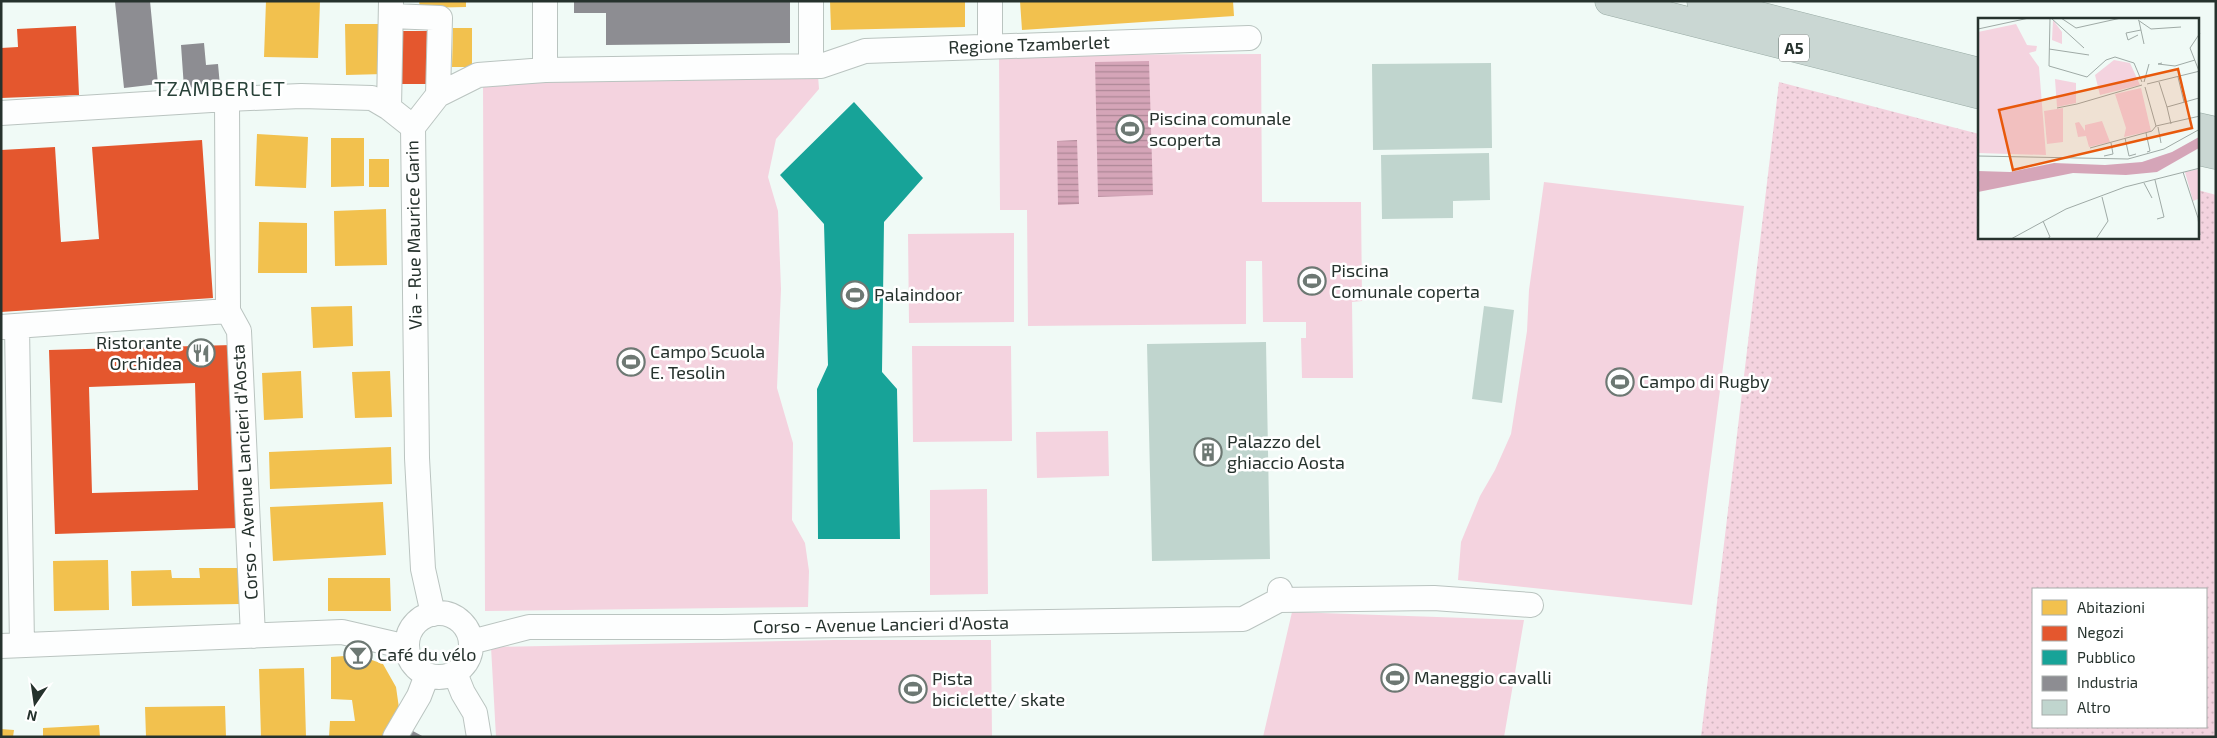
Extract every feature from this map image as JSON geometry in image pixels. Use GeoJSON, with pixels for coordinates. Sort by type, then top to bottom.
{"type":"FeatureCollection","features":[{"type":"Feature","properties":{"kind":"highway","name":"A5"},"geometry":{"type":"LineString","coordinates":[[1609,1],[1978,94]]}},
{"type":"Feature","properties":{"kind":"highway","name":"A5"},"geometry":{"type":"LineString","coordinates":[[1701,1],[1978,71]]}},
{"type":"Feature","properties":{"kind":"highway"},"geometry":{"type":"LineString","coordinates":[[2200,127],[2216,131]]}},
{"type":"Feature","properties":{"kind":"highway"},"geometry":{"type":"LineString","coordinates":[[2200,151],[2216,155]]}},
{"type":"Feature","properties":{"kind":"street"},"geometry":{"type":"LineString","coordinates":[[545,1],[545,70]]}},
{"type":"Feature","properties":{"kind":"street"},"geometry":{"type":"LineString","coordinates":[[811,1],[812,66]]}},
{"type":"Feature","properties":{"kind":"street"},"geometry":{"type":"LineString","coordinates":[[990,1],[990,46]]}},
{"type":"Feature","properties":{"kind":"street"},"geometry":{"type":"LineString","coordinates":[[389,108],[391,9],[440,18],[438,95]]}},
{"type":"Feature","properties":{"kind":"street","name":"Regione Tzamberlet"},"geometry":{"type":"LineString","coordinates":[[413,127],[438,95],[478,75],[545,70],[821,66],[865,51],[1249,38]]}},
{"type":"Feature","properties":{"kind":"street","name":"Via - Rue Maurice Garin"},"geometry":{"type":"LineString","coordinates":[[1,113],[301,96],[372,98],[389,108],[413,127],[417,458],[423,569],[433,614]]}},
{"type":"Feature","properties":{"kind":"street","name":"Corso - Avenue Lancieri d'Aosta"},"geometry":{"type":"LineString","coordinates":[[227,99],[228,311],[239,331],[253,636]]}},
{"type":"Feature","properties":{"kind":"street"},"geometry":{"type":"LineString","coordinates":[[228,311],[9,326],[12,646],[342,632],[406,647]]}},
{"type":"Feature","properties":{"kind":"street","name":"Corso - Avenue Lancieri d'Aosta"},"geometry":{"type":"LineString","coordinates":[[471,642],[529,626],[721,627],[1243,619],[1280,595],[1434,598],[1530,605]]}},
{"type":"Feature","properties":{"kind":"street"},"geometry":{"type":"LineString","coordinates":[[444,613],[461,622],[467,629],[471,642],[468,660],[455,673],[438,677],[427,675],[414,665],[408,656],[406,647],[409,632],[420,619],[433,614],[444,613]]}},
{"type":"Feature","properties":{"kind":"street"},"geometry":{"type":"LineString","coordinates":[[455,673],[463,694],[475,713],[479,737]]}},
{"type":"Feature","properties":{"kind":"street"},"geometry":{"type":"LineString","coordinates":[[395,737],[419,696],[427,675]]}},
{"type":"Feature","properties":{"kind":"shaded area","name":"Piscina comunale scoperta"},"geometry":{"type":"Polygon","coordinates":[[[1261,54],[1262,202],[1361,202],[1362,301],[1352,302],[1353,378],[1302,378],[1301,338],[1306,338],[1306,322],[1263,322],[1262,261],[1246,261],[1246,324],[1028,326],[1027,210],[1000,210],[999,55],[1261,54]]]}},
{"type":"Feature","properties":{"kind":"shaded area"},"geometry":{"type":"Polygon","coordinates":[[[1149,61],[1153,195],[1098,197],[1095,62],[1149,61]]]}},
{"type":"Feature","properties":{"kind":"shaded area","name":"Campo Scuola E. Tesolin"},"geometry":{"type":"Polygon","coordinates":[[[818,76],[819,89],[776,139],[768,177],[778,211],[781,289],[777,388],[793,443],[792,520],[805,543],[809,571],[808,607],[485,611],[483,82],[818,76]]]}},
{"type":"Feature","properties":{"kind":"shaded area"},"geometry":{"type":"Polygon","coordinates":[[[1779,82],[1978,134],[1978,239],[2200,239],[2200,191],[2216,195],[2216,737],[1701,737],[1779,82]]]}},
{"type":"Feature","properties":{"kind":"shaded area"},"geometry":{"type":"Polygon","coordinates":[[[1077,140],[1079,204],[1058,205],[1057,141],[1077,140]]]}},
{"type":"Feature","properties":{"kind":"shaded area","name":"Campo di Rugby"},"geometry":{"type":"Polygon","coordinates":[[[1544,182],[1744,206],[1692,605],[1458,580],[1461,542],[1480,496],[1495,470],[1511,434],[1527,331],[1529,290],[1544,182]]]}},
{"type":"Feature","properties":{"kind":"shaded area"},"geometry":{"type":"Polygon","coordinates":[[[1014,233],[1014,322],[909,323],[908,234],[1014,233]]]}},
{"type":"Feature","properties":{"kind":"shaded area"},"geometry":{"type":"Polygon","coordinates":[[[912,346],[1011,346],[1012,441],[913,442],[912,346]]]}},
{"type":"Feature","properties":{"kind":"shaded area"},"geometry":{"type":"Polygon","coordinates":[[[1108,431],[1109,476],[1037,478],[1036,432],[1108,431]]]}},
{"type":"Feature","properties":{"kind":"shaded area"},"geometry":{"type":"Polygon","coordinates":[[[987,489],[988,594],[930,595],[930,490],[987,489]]]}},
{"type":"Feature","properties":{"kind":"shaded area","name":"Maneggio cavalli"},"geometry":{"type":"Polygon","coordinates":[[[1292,612],[1524,620],[1504,737],[1263,737],[1292,612]]]}},
{"type":"Feature","properties":{"kind":"shaded area"},"geometry":{"type":"Polygon","coordinates":[[[834,640],[991,640],[992,737],[496,737],[491,647],[834,640]]]}},
{"type":"Feature","properties":{"kind":"building: Abitazioni"},"geometry":{"type":"Polygon","coordinates":[[[266,1],[320,1],[318,58],[264,57],[266,1]]]}},
{"type":"Feature","properties":{"kind":"building: Abitazioni"},"geometry":{"type":"Polygon","coordinates":[[[419,1],[466,1],[466,7],[420,8],[419,1]]]}},
{"type":"Feature","properties":{"kind":"building: Abitazioni"},"geometry":{"type":"Polygon","coordinates":[[[830,1],[965,1],[965,27],[831,30],[830,1]]]}},
{"type":"Feature","properties":{"kind":"building: Abitazioni"},"geometry":{"type":"Polygon","coordinates":[[[1020,1],[1233,1],[1234,16],[1022,30],[1020,1]]]}},
{"type":"Feature","properties":{"kind":"building: Abitazioni"},"geometry":{"type":"Polygon","coordinates":[[[345,24],[383,24],[384,74],[346,75],[345,24]]]}},
{"type":"Feature","properties":{"kind":"building: Abitazioni"},"geometry":{"type":"Polygon","coordinates":[[[453,28],[472,28],[472,67],[452,67],[453,28]]]}},
{"type":"Feature","properties":{"kind":"building: Abitazioni"},"geometry":{"type":"Polygon","coordinates":[[[257,134],[308,137],[306,188],[255,186],[257,134]]]}},
{"type":"Feature","properties":{"kind":"building: Abitazioni"},"geometry":{"type":"Polygon","coordinates":[[[331,138],[364,138],[364,186],[331,187],[331,138]]]}},
{"type":"Feature","properties":{"kind":"building: Abitazioni"},"geometry":{"type":"Polygon","coordinates":[[[369,159],[389,159],[389,187],[369,187],[369,159]]]}},
{"type":"Feature","properties":{"kind":"building: Abitazioni"},"geometry":{"type":"Polygon","coordinates":[[[386,209],[387,265],[335,266],[334,211],[386,209]]]}},
{"type":"Feature","properties":{"kind":"building: Abitazioni"},"geometry":{"type":"Polygon","coordinates":[[[259,222],[307,223],[307,273],[258,273],[259,222]]]}},
{"type":"Feature","properties":{"kind":"building: Abitazioni"},"geometry":{"type":"Polygon","coordinates":[[[352,306],[353,346],[313,348],[311,307],[352,306]]]}},
{"type":"Feature","properties":{"kind":"building: Abitazioni"},"geometry":{"type":"Polygon","coordinates":[[[301,371],[303,418],[264,420],[262,373],[301,371]]]}},
{"type":"Feature","properties":{"kind":"building: Abitazioni"},"geometry":{"type":"Polygon","coordinates":[[[390,371],[392,417],[355,418],[352,372],[390,371]]]}},
{"type":"Feature","properties":{"kind":"building: Abitazioni"},"geometry":{"type":"Polygon","coordinates":[[[391,447],[392,484],[270,489],[269,452],[391,447]]]}},
{"type":"Feature","properties":{"kind":"building: Abitazioni"},"geometry":{"type":"Polygon","coordinates":[[[383,502],[386,555],[273,561],[270,507],[383,502]]]}},
{"type":"Feature","properties":{"kind":"building: Abitazioni"},"geometry":{"type":"Polygon","coordinates":[[[108,560],[109,610],[54,611],[53,561],[108,560]]]}},
{"type":"Feature","properties":{"kind":"building: Abitazioni"},"geometry":{"type":"Polygon","coordinates":[[[199,568],[238,568],[239,604],[132,606],[131,571],[171,570],[172,578],[200,578],[199,568]]]}},
{"type":"Feature","properties":{"kind":"building: Abitazioni"},"geometry":{"type":"Polygon","coordinates":[[[328,578],[390,578],[391,611],[328,611],[328,578]]]}},
{"type":"Feature","properties":{"kind":"building: Abitazioni"},"geometry":{"type":"Polygon","coordinates":[[[358,655],[383,664],[396,687],[399,708],[383,737],[329,737],[330,721],[355,721],[352,700],[331,699],[331,657],[358,655]]]}},
{"type":"Feature","properties":{"kind":"building: Abitazioni"},"geometry":{"type":"Polygon","coordinates":[[[304,668],[306,737],[261,737],[259,669],[304,668]]]}},
{"type":"Feature","properties":{"kind":"building: Abitazioni"},"geometry":{"type":"Polygon","coordinates":[[[225,706],[226,737],[146,737],[145,707],[225,706]]]}},
{"type":"Feature","properties":{"kind":"building: Abitazioni"},"geometry":{"type":"Polygon","coordinates":[[[99,725],[100,737],[43,737],[43,728],[99,725]]]}},
{"type":"Feature","properties":{"kind":"building: Abitazioni"},"geometry":{"type":"Polygon","coordinates":[[[1,729],[14,730],[13,737],[1,737],[1,729]]]}},
{"type":"Feature","properties":{"kind":"building: Negozi"},"geometry":{"type":"Polygon","coordinates":[[[76,26],[79,95],[1,98],[1,48],[18,47],[17,29],[76,26]]]}},
{"type":"Feature","properties":{"kind":"building: Negozi"},"geometry":{"type":"Polygon","coordinates":[[[397,31],[427,31],[426,84],[396,84],[397,31]]]}},
{"type":"Feature","properties":{"kind":"building: Negozi"},"geometry":{"type":"Polygon","coordinates":[[[202,140],[213,298],[1,312],[1,150],[55,147],[61,242],[99,239],[92,147],[202,140]]]}},
{"type":"Feature","properties":{"kind":"building: Negozi"},"geometry":{"type":"Polygon","coordinates":[[[232,345],[237,528],[55,534],[49,350],[232,345]],[[195,383],[89,387],[92,493],[198,490],[195,383]]]}},
{"type":"Feature","properties":{"kind":"building: Pubblico","name":"Palaindoor"},"geometry":{"type":"Polygon","coordinates":[[[854,102],[923,178],[884,222],[882,372],[897,389],[900,539],[818,539],[817,389],[828,365],[824,224],[780,175],[854,102]]]}},
{"type":"Feature","properties":{"kind":"building: Industria"},"geometry":{"type":"Polygon","coordinates":[[[150,1],[158,84],[124,88],[115,2],[150,1]]]}},
{"type":"Feature","properties":{"kind":"building: Industria"},"geometry":{"type":"Polygon","coordinates":[[[574,1],[790,1],[790,43],[606,45],[606,13],[574,13],[574,1]]]}},
{"type":"Feature","properties":{"kind":"building: Industria"},"geometry":{"type":"Polygon","coordinates":[[[204,43],[206,65],[218,64],[220,86],[184,88],[181,45],[204,43]]]}},
{"type":"Feature","properties":{"kind":"building: Industria"},"geometry":{"type":"Polygon","coordinates":[[[411,730],[424,737],[408,737],[411,730]]]}},
{"type":"Feature","properties":{"kind":"building: Altro"},"geometry":{"type":"Polygon","coordinates":[[[1491,63],[1492,148],[1373,150],[1372,64],[1491,63]]]}},
{"type":"Feature","properties":{"kind":"building: Altro"},"geometry":{"type":"Polygon","coordinates":[[[1489,153],[1490,200],[1453,201],[1453,218],[1382,219],[1381,155],[1489,153]]]}},
{"type":"Feature","properties":{"kind":"building: Altro"},"geometry":{"type":"Polygon","coordinates":[[[1484,306],[1514,310],[1502,403],[1472,399],[1484,306]]]}},
{"type":"Feature","properties":{"kind":"building: Altro","name":"Palazzo del ghiaccio Aosta"},"geometry":{"type":"Polygon","coordinates":[[[1266,342],[1270,559],[1152,561],[1147,344],[1266,342]]]}},
{"type":"Feature","properties":{"kind":"place","name":"Piscina comunale scoperta"},"geometry":{"type":"Point","coordinates":[1130,129]}},
{"type":"Feature","properties":{"kind":"place","name":"Piscina Comunale coperta"},"geometry":{"type":"Point","coordinates":[1312,281]}},
{"type":"Feature","properties":{"kind":"place","name":"Palaindoor"},"geometry":{"type":"Point","coordinates":[855,295]}},
{"type":"Feature","properties":{"kind":"place","name":"Ristorante Orchidea"},"geometry":{"type":"Point","coordinates":[201,353]}},
{"type":"Feature","properties":{"kind":"place","name":"Campo Scuola E. Tesolin"},"geometry":{"type":"Point","coordinates":[631,362]}},
{"type":"Feature","properties":{"kind":"place","name":"Campo di Rugby"},"geometry":{"type":"Point","coordinates":[1620,382]}},
{"type":"Feature","properties":{"kind":"place","name":"Palazzo del ghiaccio Aosta"},"geometry":{"type":"Point","coordinates":[1208,452]}},
{"type":"Feature","properties":{"kind":"place","name":"Café du vélo"},"geometry":{"type":"Point","coordinates":[358,655]}},
{"type":"Feature","properties":{"kind":"place","name":"Maneggio cavalli"},"geometry":{"type":"Point","coordinates":[1395,678]}},
{"type":"Feature","properties":{"kind":"place","name":"Pista biciclette/ skate"},"geometry":{"type":"Point","coordinates":[913,689]}},
{"type":"Feature","properties":{"kind":"district","name":"TZAMBERLET"},"geometry":{"type":"Point","coordinates":[220,89]}}]}
